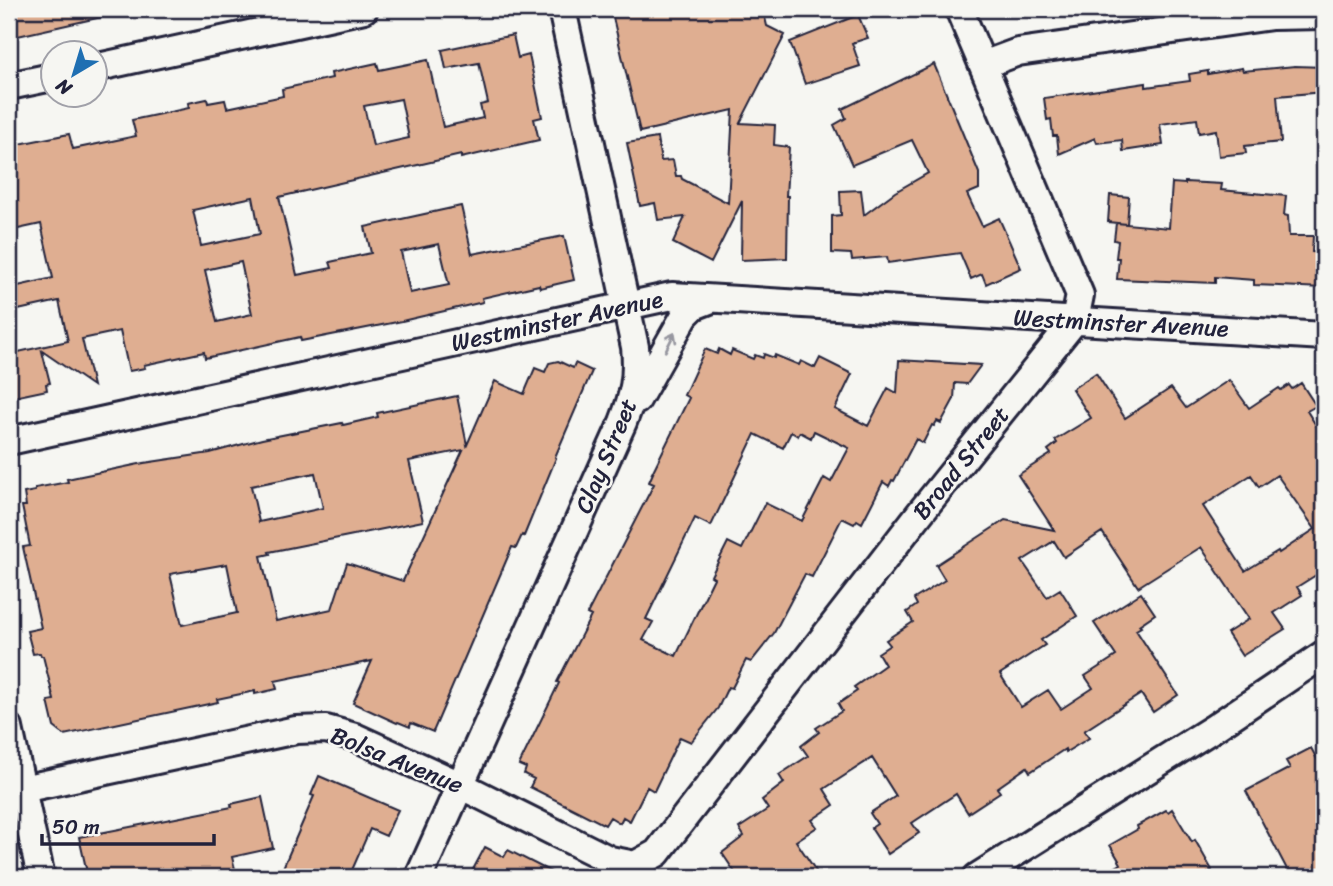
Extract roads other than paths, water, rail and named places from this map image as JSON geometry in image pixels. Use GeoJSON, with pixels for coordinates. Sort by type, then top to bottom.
{"type":"FeatureCollection","features":[{"type":"Feature","properties":{"kind":"street"},"geometry":{"type":"LineString","coordinates":[[108,65],[364,9]]}},
{"type":"Feature","properties":{"kind":"street","name":"Clay Street"},"geometry":{"type":"LineString","coordinates":[[419,877],[622,422],[638,374],[635,347],[562,9]]}},
{"type":"Feature","properties":{"kind":"street"},"geometry":{"type":"LineString","coordinates":[[959,9],[1080,295],[1075,320]]}},
{"type":"Feature","properties":{"kind":"street"},"geometry":{"type":"LineString","coordinates":[[983,65],[1018,52],[1272,16],[1324,15]]}},
{"type":"Feature","properties":{"kind":"street"},"geometry":{"type":"LineString","coordinates":[[9,86],[38,80]]}},
{"type":"Feature","properties":{"kind":"street","name":"Westminster Avenue"},"geometry":{"type":"LineString","coordinates":[[9,441],[672,296],[1324,335]]}},
{"type":"Feature","properties":{"kind":"street"},"geometry":{"type":"LineString","coordinates":[[622,422],[658,366],[685,315],[694,306],[712,299]]}},
{"type":"Feature","properties":{"kind":"street","name":"Broad Street"},"geometry":{"type":"LineString","coordinates":[[635,865],[657,853],[920,513],[1075,320]]}},
{"type":"Feature","properties":{"kind":"street"},"geometry":{"type":"LineString","coordinates":[[978,877],[1214,728],[1324,654]]}},
{"type":"Feature","properties":{"kind":"street"},"geometry":{"type":"LineString","coordinates":[[9,728],[41,877]]}},
{"type":"Feature","properties":{"kind":"street","name":"Bolsa Avenue"},"geometry":{"type":"LineString","coordinates":[[22,789],[296,730],[326,729],[355,737],[460,785],[610,859],[635,865]]}}]}
